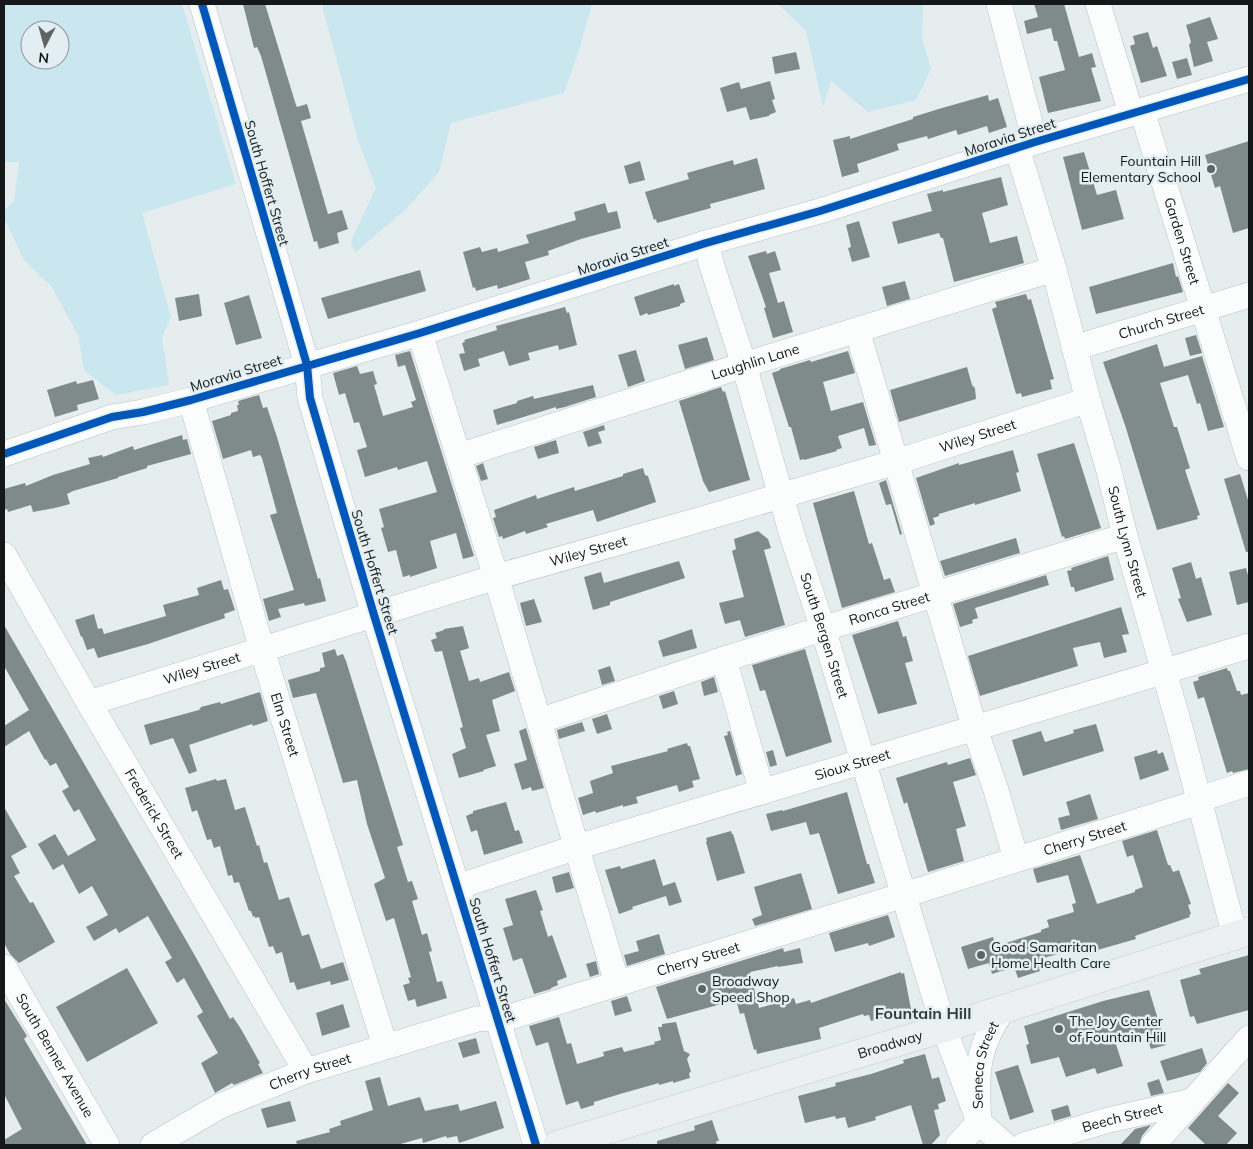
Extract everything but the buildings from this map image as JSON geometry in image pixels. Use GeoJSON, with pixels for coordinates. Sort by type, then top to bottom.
{"type":"FeatureCollection","features":[{"type":"Feature","properties":{"kind":"main road","name":"Broadway"},"geometry":{"type":"LineString","coordinates":[[557,1145],[944,1028],[1242,933]]}},
{"type":"Feature","properties":{"kind":"street","name":"South Hoffert Street"},"geometry":{"type":"LineString","coordinates":[[202,4],[307,365],[310,398],[374,615],[536,1145]]}},
{"type":"Feature","properties":{"kind":"street","name":"South Lynn Street"},"geometry":{"type":"LineString","coordinates":[[999,4],[1026,145],[1074,348],[1199,802],[1242,933]]}},
{"type":"Feature","properties":{"kind":"street","name":"Garden Street"},"geometry":{"type":"LineString","coordinates":[[1098,4],[1204,310],[1249,458]]}},
{"type":"Feature","properties":{"kind":"street","name":"Moravia Street"},"geometry":{"type":"LineString","coordinates":[[4,454],[112,417],[143,412],[191,400],[420,333],[706,243],[820,211],[1026,145],[1249,79]]}},
{"type":"Feature","properties":{"kind":"street","name":"South Bergen Street"},"geometry":{"type":"LineString","coordinates":[[706,243],[744,365],[780,496],[823,629],[944,1028],[978,1122]]}},
{"type":"Feature","properties":{"kind":"street","name":"Laughlin Lane"},"geometry":{"type":"LineString","coordinates":[[459,456],[1054,269]]}},
{"type":"Feature","properties":{"kind":"street","name":"Church Street"},"geometry":{"type":"LineString","coordinates":[[1074,348],[1249,295]]}},
{"type":"Feature","properties":{"kind":"street"},"geometry":{"type":"LineString","coordinates":[[857,330],[975,728],[996,790],[1016,859]]}},
{"type":"Feature","properties":{"kind":"street"},"geometry":{"type":"LineString","coordinates":[[420,333],[578,847],[617,983]]}},
{"type":"Feature","properties":{"kind":"street","name":"Elm Street"},"geometry":{"type":"LineString","coordinates":[[191,400],[262,650],[386,1046]]}},
{"type":"Feature","properties":{"kind":"street","name":"Wiley Street"},"geometry":{"type":"LineString","coordinates":[[89,703],[496,577],[896,462],[1088,400]]}},
{"type":"Feature","properties":{"kind":"street","name":"Ronca Street"},"geometry":{"type":"LineString","coordinates":[[539,721],[724,660],[1125,536]]}},
{"type":"Feature","properties":{"kind":"street","name":"Frederick Street"},"geometry":{"type":"LineString","coordinates":[[4,555],[306,1071]]}},
{"type":"Feature","properties":{"kind":"street","name":"Sioux Street"},"geometry":{"type":"LineString","coordinates":[[457,886],[578,847],[1249,646]]}},
{"type":"Feature","properties":{"kind":"street"},"geometry":{"type":"LineString","coordinates":[[724,660],[762,792]]}},
{"type":"Feature","properties":{"kind":"street","name":"Cherry Street"},"geometry":{"type":"LineString","coordinates":[[153,1145],[220,1106],[306,1071],[477,1019],[513,1016],[904,896],[1199,802],[1212,795],[1249,783]]}},
{"type":"Feature","properties":{"kind":"street","name":"South Benner Avenue"},"geometry":{"type":"LineString","coordinates":[[4,967],[107,1145]]}},
{"type":"Feature","properties":{"kind":"street","name":"Seneca Street"},"geometry":{"type":"LineString","coordinates":[[958,1145],[978,1122],[977,1085],[980,1061],[987,1038],[1002,1010]]}},
{"type":"Feature","properties":{"kind":"street"},"geometry":{"type":"LineString","coordinates":[[1152,1145],[1249,1038]]}},
{"type":"Feature","properties":{"kind":"street","name":"Beech Street"},"geometry":{"type":"LineString","coordinates":[[1024,1145],[1105,1121],[1192,1101]]}},
{"type":"Feature","properties":{"kind":"street"},"geometry":{"type":"LineString","coordinates":[[978,1122],[1004,1145]]}},
{"type":"Feature","properties":{"kind":"shaded area"},"geometry":{"type":"Polygon","coordinates":[[[4,4],[182,4],[236,184],[142,213],[171,317],[162,338],[169,385],[116,395],[84,370],[78,335],[52,287],[24,260],[4,218],[4,210],[14,201],[19,162],[4,162],[4,4]]]}},
{"type":"Feature","properties":{"kind":"shaded area"},"geometry":{"type":"Polygon","coordinates":[[[323,4],[592,4],[579,51],[564,93],[451,123],[439,172],[407,208],[355,253],[351,241],[376,188],[358,140],[323,4]]]}},
{"type":"Feature","properties":{"kind":"shaded area"},"geometry":{"type":"Polygon","coordinates":[[[778,4],[923,4],[922,38],[931,69],[916,100],[868,112],[831,81],[823,107],[806,31],[778,4]]]}},
{"type":"Feature","properties":{"kind":"cycle path"},"geometry":{"type":"LineString","coordinates":[[202,4],[307,365],[310,398],[374,615],[536,1145]]}},
{"type":"Feature","properties":{"kind":"cycle path"},"geometry":{"type":"LineString","coordinates":[[4,454],[112,417],[143,412],[191,400],[420,333],[706,243],[820,211],[1035,142],[1249,79]]}},
{"type":"Feature","properties":{"kind":"place","name":"Fountain Hill Elementary School"},"geometry":{"type":"Point","coordinates":[1211,169]}},
{"type":"Feature","properties":{"kind":"place","name":"Good Samaritan Home Health Care"},"geometry":{"type":"Point","coordinates":[981,955]}},
{"type":"Feature","properties":{"kind":"place","name":"Broadway Speed Shop"},"geometry":{"type":"Point","coordinates":[702,989]}},
{"type":"Feature","properties":{"kind":"place","name":"The Joy Center of Fountain Hill"},"geometry":{"type":"Point","coordinates":[1059,1029]}},
{"type":"Feature","properties":{"kind":"district","name":"Fountain Hill"},"geometry":{"type":"Point","coordinates":[923,1013]}}]}
